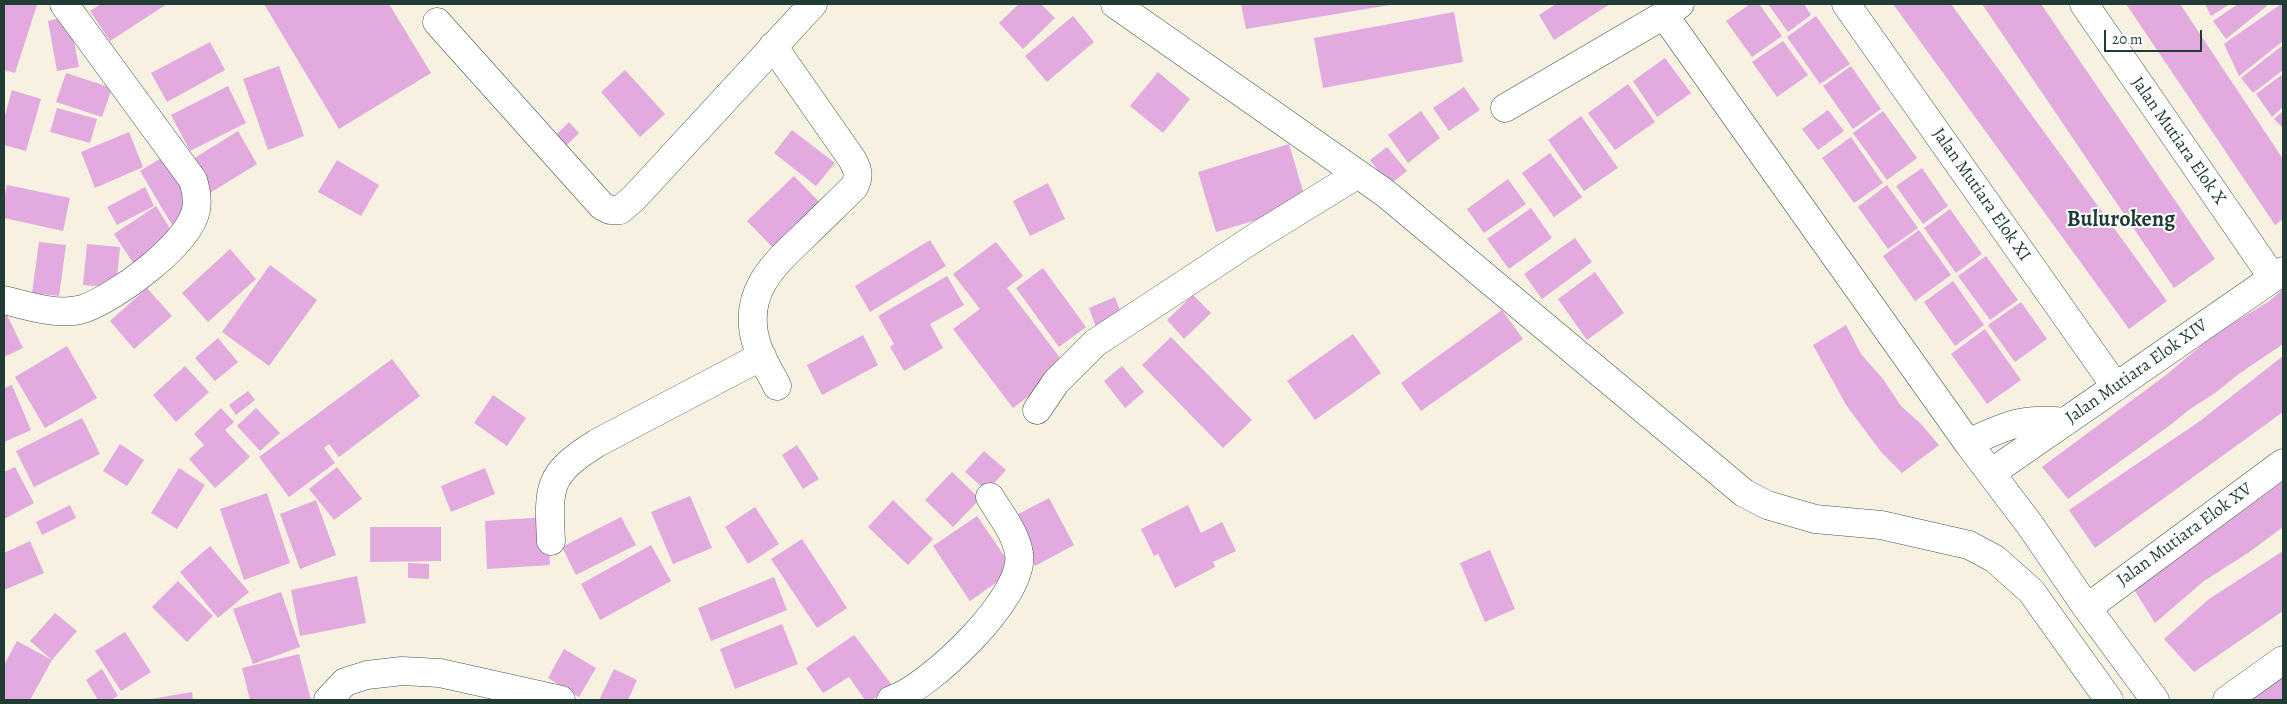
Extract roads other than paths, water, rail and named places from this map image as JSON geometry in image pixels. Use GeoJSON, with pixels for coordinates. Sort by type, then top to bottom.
{"type":"FeatureCollection","features":[{"type":"Feature","properties":{"kind":"street"},"geometry":{"type":"LineString","coordinates":[[4,300],[63,311],[83,309],[133,282],[170,251],[196,212],[197,192],[193,180],[64,4]]}},
{"type":"Feature","properties":{"kind":"street"},"geometry":{"type":"LineString","coordinates":[[437,22],[602,206],[610,210],[620,210],[628,205],[812,4]]}},
{"type":"Feature","properties":{"kind":"street"},"geometry":{"type":"LineString","coordinates":[[1115,4],[1401,206],[1744,493],[1767,505],[1815,518],[1881,525],[1970,545],[1995,559],[2032,591],[2109,700]]}},
{"type":"Feature","properties":{"kind":"street","name":"Jalan Mutiara Elok XI"},"geometry":{"type":"LineString","coordinates":[[1846,4],[2116,387]]}},
{"type":"Feature","properties":{"kind":"street","name":"Jalan Mutiara Elok X"},"geometry":{"type":"LineString","coordinates":[[2084,4],[2278,274]]}},
{"type":"Feature","properties":{"kind":"street"},"geometry":{"type":"LineString","coordinates":[[1505,108],[1672,10],[1968,443],[1992,473],[2087,608],[2155,700]]}},
{"type":"Feature","properties":{"kind":"street"},"geometry":{"type":"LineString","coordinates":[[774,46],[852,159],[858,170],[859,179],[854,187],[772,266],[759,286],[752,317],[756,342],[777,386]]}},
{"type":"Feature","properties":{"kind":"street"},"geometry":{"type":"LineString","coordinates":[[1037,410],[1056,382],[1095,343],[1259,235],[1358,174]]}},
{"type":"Feature","properties":{"kind":"street","name":"Jalan Mutiara Elok XIV"},"geometry":{"type":"LineString","coordinates":[[1992,473],[2278,274]]}},
{"type":"Feature","properties":{"kind":"street"},"geometry":{"type":"LineString","coordinates":[[551,541],[549,506],[554,483],[560,472],[572,459],[598,443],[762,356]]}},
{"type":"Feature","properties":{"kind":"street"},"geometry":{"type":"LineString","coordinates":[[1968,443],[2011,424],[2040,419],[2065,422]]}},
{"type":"Feature","properties":{"kind":"street","name":"Jalan Mutiara Elok XV"},"geometry":{"type":"LineString","coordinates":[[2087,608],[2283,462]]}},
{"type":"Feature","properties":{"kind":"street"},"geometry":{"type":"LineString","coordinates":[[891,700],[904,696],[933,675],[960,650],[1001,604],[1011,587],[1019,567],[1020,554],[1013,535],[990,497]]}},
{"type":"Feature","properties":{"kind":"street"},"geometry":{"type":"LineString","coordinates":[[2227,700],[2283,660]]}},
{"type":"Feature","properties":{"kind":"street"},"geometry":{"type":"LineString","coordinates":[[328,700],[346,682],[367,675],[402,671],[440,673],[561,700]]}},
{"type":"Feature","properties":{"kind":"district","name":"Bulurokeng"},"geometry":{"type":"Point","coordinates":[2121,221]}}]}
